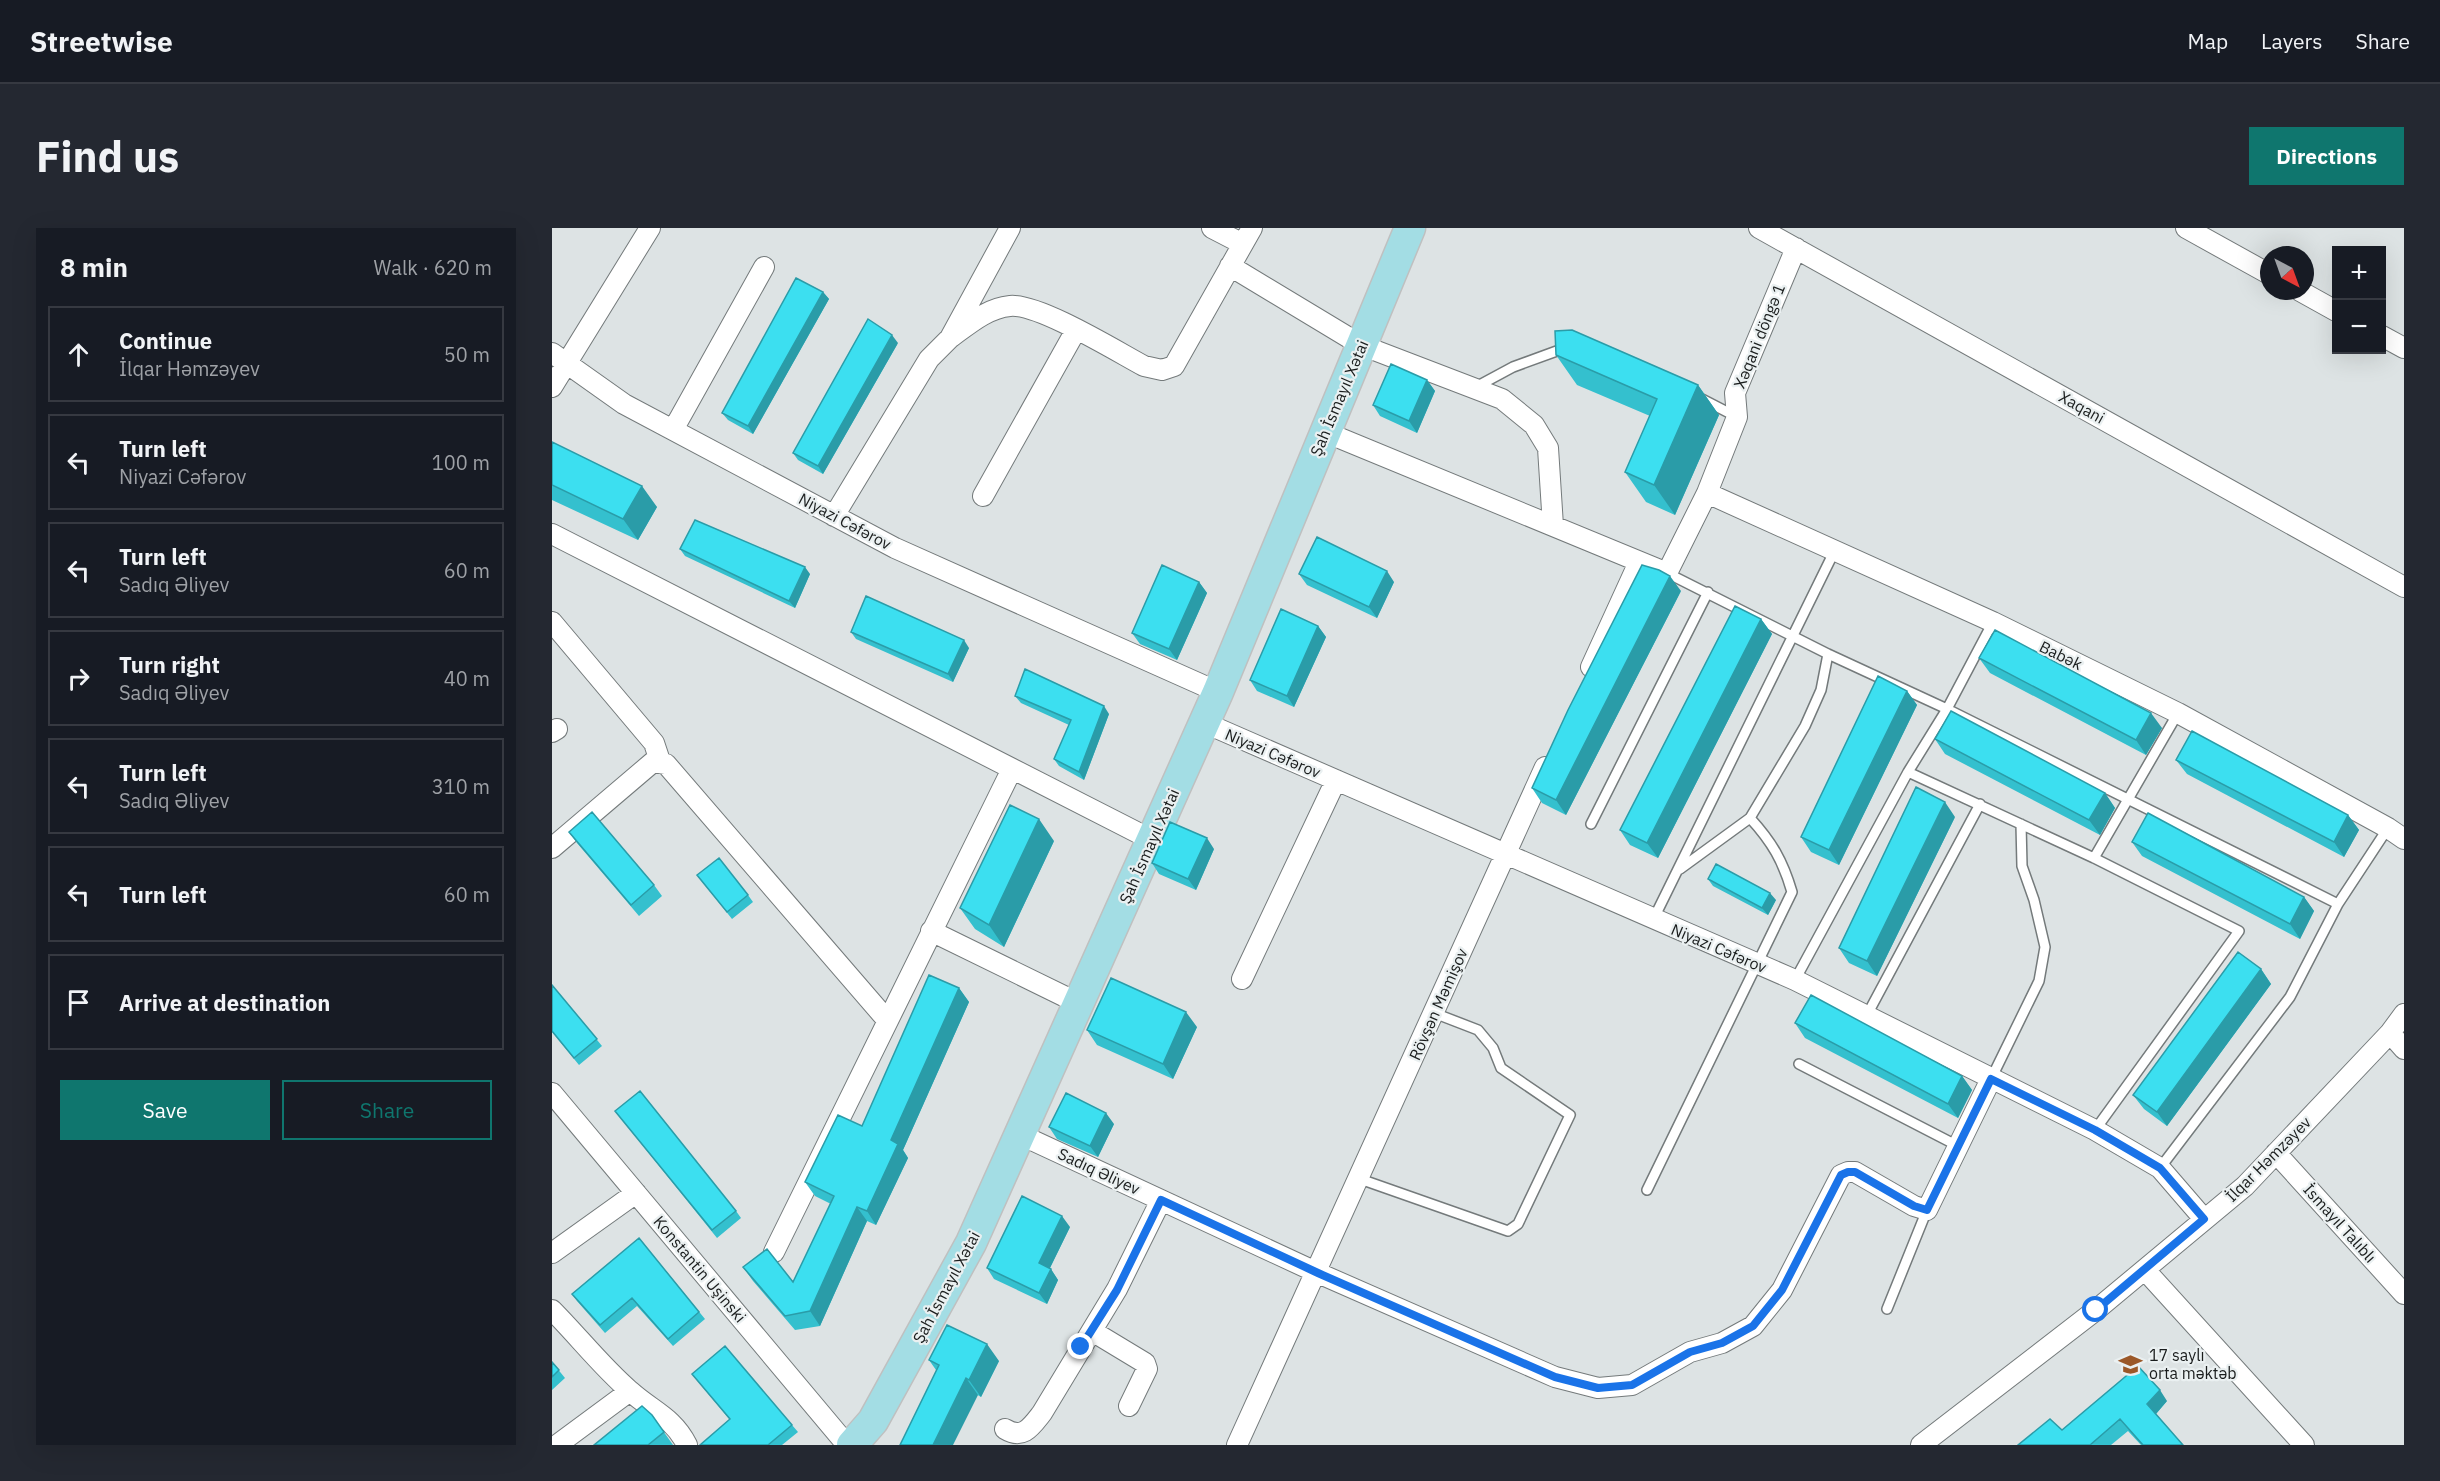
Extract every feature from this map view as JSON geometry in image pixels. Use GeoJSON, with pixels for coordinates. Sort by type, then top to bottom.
{"type":"FeatureCollection","features":[{"type":"Feature","properties":{"kind":"main road","name":"Şah İsmayıl Xətai"},"geometry":{"type":"LineString","coordinates":[[852,1445],[873,1421],[972,1243],[1218,692],[1410,228]]}},
{"type":"Feature","properties":{"kind":"street"},"geometry":{"type":"LineString","coordinates":[[552,387],[560,358],[650,228]]}},
{"type":"Feature","properties":{"kind":"street"},"geometry":{"type":"LineString","coordinates":[[950,338],[1010,228]]}},
{"type":"Feature","properties":{"kind":"street"},"geometry":{"type":"LineString","coordinates":[[834,516],[929,359],[950,338],[984,314],[1011,306],[1036,309],[1144,366],[1162,370],[1174,366],[1247,236],[1212,228]]}},
{"type":"Feature","properties":{"kind":"street","name":"Xaqani"},"geometry":{"type":"LineString","coordinates":[[1759,228],[2404,587]]}},
{"type":"Feature","properties":{"kind":"street"},"geometry":{"type":"LineString","coordinates":[[2186,228],[2260,269]]}},
{"type":"Feature","properties":{"kind":"street","name":"Xəqani döngə 1"},"geometry":{"type":"LineString","coordinates":[[1667,573],[1707,493],[1737,417],[1735,393],[1796,248]]}},
{"type":"Feature","properties":{"kind":"street"},"geometry":{"type":"LineString","coordinates":[[1230,266],[1361,345],[1502,399],[1534,425],[1548,448],[1553,526]]}},
{"type":"Feature","properties":{"kind":"street"},"geometry":{"type":"LineString","coordinates":[[674,430],[764,267]]}},
{"type":"Feature","properties":{"kind":"street"},"geometry":{"type":"LineString","coordinates":[[2314,299],[2332,308]]}},
{"type":"Feature","properties":{"kind":"street"},"geometry":{"type":"LineString","coordinates":[[983,496],[1076,330]]}},
{"type":"Feature","properties":{"kind":"street"},"geometry":{"type":"LineString","coordinates":[[2386,338],[2404,348]]}},
{"type":"Feature","properties":{"kind":"street","name":"Niyazi Cəfərov"},"geometry":{"type":"LineString","coordinates":[[560,358],[624,404],[895,548],[1218,692]]}},
{"type":"Feature","properties":{"kind":"street"},"geometry":{"type":"LineString","coordinates":[[1325,432],[1667,573]]}},
{"type":"Feature","properties":{"kind":"street","name":"Babək"},"geometry":{"type":"LineString","coordinates":[[1707,493],[1994,622],[2178,713],[2396,834]]}},
{"type":"Feature","properties":{"kind":"street"},"geometry":{"type":"LineString","coordinates":[[552,534],[1152,840]]}},
{"type":"Feature","properties":{"kind":"street"},"geometry":{"type":"LineString","coordinates":[[1585,681],[1639,562]]}},
{"type":"Feature","properties":{"kind":"street"},"geometry":{"type":"LineString","coordinates":[[552,622],[654,743],[660,761]]}},
{"type":"Feature","properties":{"kind":"street","name":"Niyazi Cəfərov"},"geometry":{"type":"LineString","coordinates":[[1204,723],[1795,980],[1867,1015],[2095,1130],[2160,1168],[2204,1219]]}},
{"type":"Feature","properties":{"kind":"street","name":"Rövşən Məmişov"},"geometry":{"type":"LineString","coordinates":[[1238,1445],[1318,1273],[1555,746]]}},
{"type":"Feature","properties":{"kind":"street"},"geometry":{"type":"LineString","coordinates":[[552,848],[653,762],[660,761],[669,766],[887,1020]]}},
{"type":"Feature","properties":{"kind":"street"},"geometry":{"type":"LineString","coordinates":[[774,1252],[1012,769]]}},
{"type":"Feature","properties":{"kind":"street"},"geometry":{"type":"LineString","coordinates":[[1242,979],[1336,780]]}},
{"type":"Feature","properties":{"kind":"street"},"geometry":{"type":"LineString","coordinates":[[931,931],[1078,1003]]}},
{"type":"Feature","properties":{"kind":"street","name":"İlqar Həmzəyev"},"geometry":{"type":"LineString","coordinates":[[1921,1445],[2145,1270],[2245,1186],[2390,1034],[2404,1014]]}},
{"type":"Feature","properties":{"kind":"street"},"geometry":{"type":"LineString","coordinates":[[2390,1034],[2404,1049]]}},
{"type":"Feature","properties":{"kind":"street"},"geometry":{"type":"LineString","coordinates":[[1927,1210],[1991,1079]]}},
{"type":"Feature","properties":{"kind":"street","name":"Konstantin Uşinski"},"geometry":{"type":"LineString","coordinates":[[552,1093],[847,1445]]}},
{"type":"Feature","properties":{"kind":"street","name":"Sadıq Əliyev"},"geometry":{"type":"LineString","coordinates":[[1019,1134],[1318,1273],[1555,1377],[1598,1388],[1632,1385],[1690,1352],[1722,1343],[1753,1326],[1782,1290],[1841,1175],[1855,1172],[1914,1206],[1927,1210]]}},
{"type":"Feature","properties":{"kind":"street","name":"İsmayıl Talıblı"},"geometry":{"type":"LineString","coordinates":[[2276,1153],[2404,1293]]}},
{"type":"Feature","properties":{"kind":"street"},"geometry":{"type":"LineString","coordinates":[[552,1253],[636,1192]]}},
{"type":"Feature","properties":{"kind":"street"},"geometry":{"type":"LineString","coordinates":[[1005,1429],[1013,1434],[1021,1434],[1029,1429],[1117,1290],[1161,1200]]}},
{"type":"Feature","properties":{"kind":"street"},"geometry":{"type":"LineString","coordinates":[[2145,1270],[2304,1445]]}},
{"type":"Feature","properties":{"kind":"street"},"geometry":{"type":"LineString","coordinates":[[552,1310],[630,1391],[663,1414],[680,1430],[687,1445]]}},
{"type":"Feature","properties":{"kind":"street"},"geometry":{"type":"LineString","coordinates":[[1092,1331],[1145,1363],[1147,1369],[1129,1406]]}},
{"type":"Feature","properties":{"kind":"street"},"geometry":{"type":"LineString","coordinates":[[557,1445],[630,1391]]}},
{"type":"Feature","properties":{"kind":"lane"},"geometry":{"type":"LineString","coordinates":[[1474,388],[1513,367],[1560,348],[1577,346]]}},
{"type":"Feature","properties":{"kind":"lane"},"geometry":{"type":"LineString","coordinates":[[1688,392],[1737,417]]}},
{"type":"Feature","properties":{"kind":"lane"},"geometry":{"type":"LineString","coordinates":[[1653,920],[1834,552]]}},
{"type":"Feature","properties":{"kind":"lane"},"geometry":{"type":"LineString","coordinates":[[1667,573],[1828,654],[1947,709],[2338,904]]}},
{"type":"Feature","properties":{"kind":"lane"},"geometry":{"type":"LineString","coordinates":[[1591,824],[1708,592]]}},
{"type":"Feature","properties":{"kind":"lane"},"geometry":{"type":"LineString","coordinates":[[1795,980],[1908,772],[1947,709],[1994,622]]}},
{"type":"Feature","properties":{"kind":"lane"},"geometry":{"type":"LineString","coordinates":[[1678,871],[1750,818],[1805,726],[1821,690],[1828,654]]}},
{"type":"Feature","properties":{"kind":"lane"},"geometry":{"type":"LineString","coordinates":[[2094,858],[2178,713]]}},
{"type":"Feature","properties":{"kind":"lane"},"geometry":{"type":"LineString","coordinates":[[1908,772],[2094,858],[2239,932],[2095,1130]]}},
{"type":"Feature","properties":{"kind":"lane"},"geometry":{"type":"LineString","coordinates":[[1867,1015],[1980,804]]}},
{"type":"Feature","properties":{"kind":"lane"},"geometry":{"type":"LineString","coordinates":[[1647,1190],[1792,892],[1785,868],[1775,849],[1750,818]]}},
{"type":"Feature","properties":{"kind":"lane"},"geometry":{"type":"LineString","coordinates":[[1991,1079],[2039,981],[2045,947],[2034,900],[2022,866],[2021,824]]}},
{"type":"Feature","properties":{"kind":"lane"},"geometry":{"type":"LineString","coordinates":[[2160,1168],[2290,997],[2338,904],[2396,834]]}},
{"type":"Feature","properties":{"kind":"lane"},"geometry":{"type":"LineString","coordinates":[[1360,1179],[1508,1231],[1518,1224],[1570,1115],[1501,1068],[1493,1048],[1478,1030],[1434,1013]]}},
{"type":"Feature","properties":{"kind":"lane"},"geometry":{"type":"LineString","coordinates":[[1798,1064],[1958,1146]]}},
{"type":"Feature","properties":{"kind":"lane"},"geometry":{"type":"LineString","coordinates":[[1887,1309],[1927,1210]]}},
{"type":"Feature","properties":{"kind":"building"},"geometry":{"type":"Polygon","coordinates":[[[796,278],[823,292],[748,426],[722,413],[796,278]]]}},
{"type":"Feature","properties":{"kind":"building"},"geometry":{"type":"Polygon","coordinates":[[[868,319],[892,335],[818,466],[793,453],[868,319]]]}},
{"type":"Feature","properties":{"kind":"building"},"geometry":{"type":"Polygon","coordinates":[[[1572,330],[1698,385],[1654,485],[1625,472],[1657,399],[1556,355],[1555,331],[1572,330]]]}},
{"type":"Feature","properties":{"kind":"building"},"geometry":{"type":"Polygon","coordinates":[[[1391,364],[1427,380],[1409,421],[1373,405],[1391,364]]]}},
{"type":"Feature","properties":{"kind":"building"},"geometry":{"type":"Polygon","coordinates":[[[552,442],[642,486],[623,519],[552,485],[552,442]]]}},
{"type":"Feature","properties":{"kind":"building"},"geometry":{"type":"Polygon","coordinates":[[[695,520],[805,567],[789,601],[680,549],[695,520]]]}},
{"type":"Feature","properties":{"kind":"building"},"geometry":{"type":"Polygon","coordinates":[[[1317,537],[1387,571],[1369,607],[1299,574],[1317,537]]]}},
{"type":"Feature","properties":{"kind":"building"},"geometry":{"type":"Polygon","coordinates":[[[1162,565],[1199,582],[1169,649],[1132,633],[1162,565]]]}},
{"type":"Feature","properties":{"kind":"building"},"geometry":{"type":"Polygon","coordinates":[[[1642,565],[1670,576],[1556,800],[1532,788],[1568,710],[1642,565]]]}},
{"type":"Feature","properties":{"kind":"building"},"geometry":{"type":"Polygon","coordinates":[[[866,596],[964,640],[948,674],[851,632],[866,596]]]}},
{"type":"Feature","properties":{"kind":"building"},"geometry":{"type":"Polygon","coordinates":[[[1735,606],[1761,619],[1647,843],[1620,830],[1735,606]]]}},
{"type":"Feature","properties":{"kind":"building"},"geometry":{"type":"Polygon","coordinates":[[[1281,609],[1318,626],[1287,696],[1250,680],[1281,609]]]}},
{"type":"Feature","properties":{"kind":"building"},"geometry":{"type":"Polygon","coordinates":[[[1995,630],[2151,713],[2136,740],[1979,658],[1995,630]]]}},
{"type":"Feature","properties":{"kind":"building"},"geometry":{"type":"Polygon","coordinates":[[[1025,669],[1104,706],[1079,772],[1054,759],[1071,720],[1015,696],[1025,669]]]}},
{"type":"Feature","properties":{"kind":"building"},"geometry":{"type":"Polygon","coordinates":[[[1878,676],[1907,691],[1829,850],[1801,837],[1878,676]]]}},
{"type":"Feature","properties":{"kind":"building"},"geometry":{"type":"Polygon","coordinates":[[[1951,711],[2105,793],[2089,820],[1935,739],[1951,711]]]}},
{"type":"Feature","properties":{"kind":"building"},"geometry":{"type":"Polygon","coordinates":[[[2192,731],[2348,815],[2334,842],[2176,760],[2192,731]]]}},
{"type":"Feature","properties":{"kind":"building"},"geometry":{"type":"Polygon","coordinates":[[[1916,787],[1945,802],[1867,961],[1839,948],[1916,787]]]}},
{"type":"Feature","properties":{"kind":"building"},"geometry":{"type":"Polygon","coordinates":[[[1010,805],[1039,819],[989,925],[960,908],[1010,805]]]}},
{"type":"Feature","properties":{"kind":"building"},"geometry":{"type":"Polygon","coordinates":[[[592,812],[654,885],[631,905],[569,832],[592,812]]]}},
{"type":"Feature","properties":{"kind":"building"},"geometry":{"type":"Polygon","coordinates":[[[2148,813],[2304,897],[2290,924],[2132,842],[2148,813]]]}},
{"type":"Feature","properties":{"kind":"building"},"geometry":{"type":"Polygon","coordinates":[[[1170,822],[1207,838],[1188,879],[1152,863],[1170,822]]]}},
{"type":"Feature","properties":{"kind":"building"},"geometry":{"type":"Polygon","coordinates":[[[719,858],[748,895],[727,912],[697,875],[719,858]]]}},
{"type":"Feature","properties":{"kind":"building"},"geometry":{"type":"Polygon","coordinates":[[[1716,864],[1770,893],[1762,908],[1708,879],[1716,864]]]}},
{"type":"Feature","properties":{"kind":"building"},"geometry":{"type":"Polygon","coordinates":[[[2238,952],[2261,969],[2157,1112],[2133,1095],[2238,952]]]}},
{"type":"Feature","properties":{"kind":"building"},"geometry":{"type":"Polygon","coordinates":[[[929,975],[959,988],[891,1140],[898,1144],[867,1211],[857,1207],[810,1311],[785,1316],[743,1267],[767,1249],[793,1282],[834,1196],[805,1182],[838,1115],[862,1126],[929,975]]]}},
{"type":"Feature","properties":{"kind":"building"},"geometry":{"type":"Polygon","coordinates":[[[1111,978],[1186,1012],[1163,1064],[1087,1030],[1111,978]]]}},
{"type":"Feature","properties":{"kind":"building"},"geometry":{"type":"Polygon","coordinates":[[[552,985],[597,1039],[574,1058],[552,1031],[552,985]]]}},
{"type":"Feature","properties":{"kind":"building"},"geometry":{"type":"Polygon","coordinates":[[[1811,995],[1962,1076],[1948,1104],[1795,1023],[1811,995]]]}},
{"type":"Feature","properties":{"kind":"building"},"geometry":{"type":"Polygon","coordinates":[[[640,1091],[736,1211],[712,1230],[615,1111],[640,1091]]]}},
{"type":"Feature","properties":{"kind":"building"},"geometry":{"type":"Polygon","coordinates":[[[1066,1093],[1106,1113],[1090,1146],[1049,1127],[1066,1093]]]}},
{"type":"Feature","properties":{"kind":"building"},"geometry":{"type":"Polygon","coordinates":[[[1022,1196],[1062,1216],[1039,1263],[1051,1269],[1039,1293],[987,1268],[1022,1196]]]}},
{"type":"Feature","properties":{"kind":"building"},"geometry":{"type":"Polygon","coordinates":[[[639,1238],[699,1312],[668,1339],[632,1298],[600,1325],[572,1294],[639,1238]]]}},
{"type":"Feature","properties":{"kind":"building"},"geometry":{"type":"Polygon","coordinates":[[[947,1325],[987,1344],[969,1380],[966,1378],[933,1445],[900,1445],[939,1365],[929,1360],[947,1325]]]}},
{"type":"Feature","properties":{"kind":"building"},"geometry":{"type":"Polygon","coordinates":[[[725,1346],[792,1425],[768,1445],[700,1445],[730,1419],[692,1374],[725,1346]]]}},
{"type":"Feature","properties":{"kind":"building"},"geometry":{"type":"Polygon","coordinates":[[[552,1362],[559,1370],[552,1377],[552,1362]]]}},
{"type":"Feature","properties":{"kind":"building"},"geometry":{"type":"Polygon","coordinates":[[[2138,1366],[2160,1390],[2147,1404],[2183,1445],[2143,1445],[2120,1419],[2090,1445],[2018,1445],[2050,1419],[2062,1430],[2138,1366]]]}},
{"type":"Feature","properties":{"kind":"building"},"geometry":{"type":"Polygon","coordinates":[[[642,1406],[652,1415],[664,1432],[648,1445],[594,1445],[642,1406]]]}},
{"type":"Feature","properties":{"kind":"place","name":"17 saylı orta məktəb"},"geometry":{"type":"Point","coordinates":[2131,1364]}},
{"type":"Feature","properties":{"kind":"route"},"geometry":{"type":"LineString","coordinates":[[1081,1347],[1117,1290],[1161,1200],[1318,1273],[1555,1377],[1598,1388],[1632,1385],[1690,1352],[1722,1343],[1753,1326],[1782,1290],[1841,1175],[1855,1172],[1914,1206],[1927,1210],[1991,1079],[2095,1130],[2160,1168],[2204,1219],[2096,1310]]}}]}
